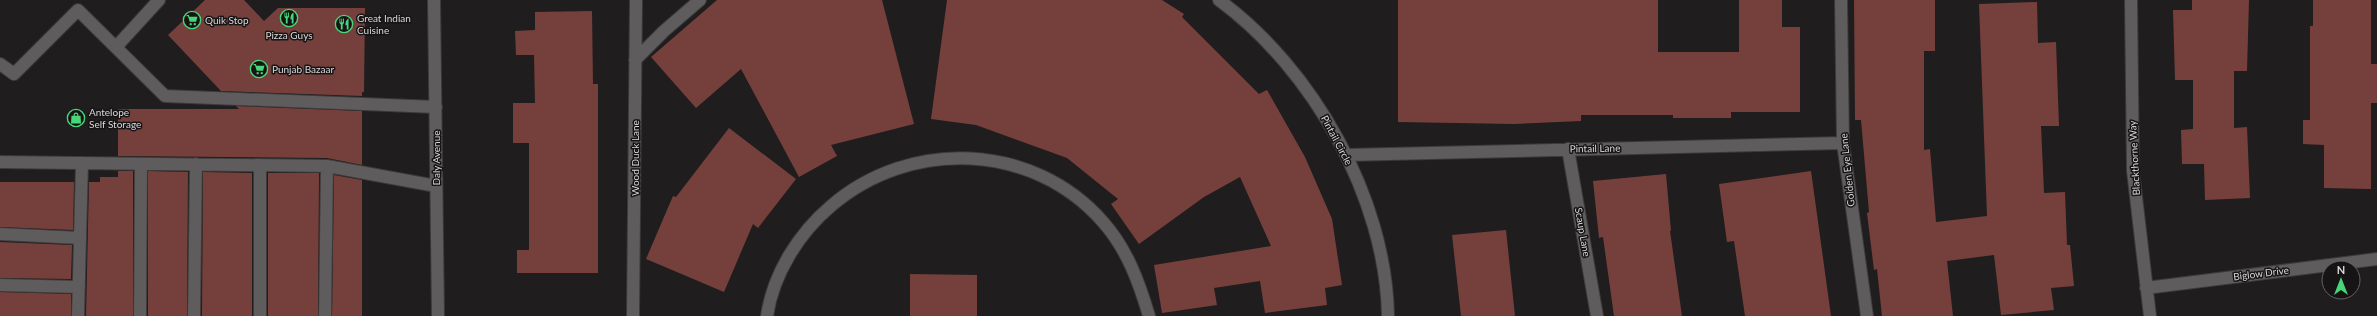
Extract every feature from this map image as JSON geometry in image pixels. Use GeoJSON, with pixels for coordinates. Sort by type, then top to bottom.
{"type":"FeatureCollection","features":[{"type":"Feature","properties":{"kind":"street"},"geometry":{"type":"LineString","coordinates":[[116,47],[160,0]]}},
{"type":"Feature","properties":{"kind":"street","name":"Daly Avenue"},"geometry":{"type":"LineString","coordinates":[[434,0],[438,316]]}},
{"type":"Feature","properties":{"kind":"street","name":"Wood Duck Lane"},"geometry":{"type":"LineString","coordinates":[[633,316],[636,0]]}},
{"type":"Feature","properties":{"kind":"street"},"geometry":{"type":"LineString","coordinates":[[636,60],[664,31],[700,0]]}},
{"type":"Feature","properties":{"kind":"street","name":"Pintail Circle"},"geometry":{"type":"LineString","coordinates":[[1219,0],[1238,14],[1280,56],[1317,103],[1347,155],[1364,197],[1380,254],[1388,316]]}},
{"type":"Feature","properties":{"kind":"street","name":"Golden Eye Lane"},"geometry":{"type":"LineString","coordinates":[[1841,0],[1843,143],[1867,316]]}},
{"type":"Feature","properties":{"kind":"street","name":"Blackthorne Way"},"geometry":{"type":"LineString","coordinates":[[2131,0],[2133,171],[2150,316]]}},
{"type":"Feature","properties":{"kind":"street"},"geometry":{"type":"LineString","coordinates":[[0,64],[14,74],[78,10],[166,96],[436,107]]}},
{"type":"Feature","properties":{"kind":"street","name":"Pintail Lane"},"geometry":{"type":"LineString","coordinates":[[1347,155],[1843,143]]}},
{"type":"Feature","properties":{"kind":"street","name":"Scaup Lane"},"geometry":{"type":"LineString","coordinates":[[1568,149],[1597,316]]}},
{"type":"Feature","properties":{"kind":"street"},"geometry":{"type":"LineString","coordinates":[[767,316],[779,276],[795,245],[818,217],[845,194],[875,176],[908,164],[944,158],[979,158],[1014,166],[1047,179],[1077,198],[1103,222],[1124,250],[1139,282],[1149,316]]}},
{"type":"Feature","properties":{"kind":"street"},"geometry":{"type":"LineString","coordinates":[[0,162],[328,166],[436,186]]}},
{"type":"Feature","properties":{"kind":"street"},"geometry":{"type":"LineString","coordinates":[[78,316],[82,163]]}},
{"type":"Feature","properties":{"kind":"street"},"geometry":{"type":"LineString","coordinates":[[140,316],[142,164]]}},
{"type":"Feature","properties":{"kind":"street"},"geometry":{"type":"LineString","coordinates":[[194,316],[196,164]]}},
{"type":"Feature","properties":{"kind":"street"},"geometry":{"type":"LineString","coordinates":[[260,166],[260,316]]}},
{"type":"Feature","properties":{"kind":"street"},"geometry":{"type":"LineString","coordinates":[[325,316],[328,166]]}},
{"type":"Feature","properties":{"kind":"street"},"geometry":{"type":"LineString","coordinates":[[0,234],[80,238]]}},
{"type":"Feature","properties":{"kind":"street","name":"Biglow Drive"},"geometry":{"type":"LineString","coordinates":[[2146,288],[2377,259]]}},
{"type":"Feature","properties":{"kind":"street"},"geometry":{"type":"LineString","coordinates":[[0,286],[79,287]]}},
{"type":"Feature","properties":{"kind":"building"},"geometry":{"type":"Polygon","coordinates":[[[205,0],[244,0],[264,21],[278,8],[365,8],[364,92],[362,92],[362,96],[221,91],[168,35],[205,0]]]}},
{"type":"Feature","properties":{"kind":"building"},"geometry":{"type":"Polygon","coordinates":[[[717,0],[882,0],[914,124],[831,145],[837,156],[799,177],[741,69],[696,108],[651,57],[717,0]]]}},
{"type":"Feature","properties":{"kind":"building"},"geometry":{"type":"Polygon","coordinates":[[[947,0],[1162,0],[1184,14],[1182,17],[1259,94],[1267,90],[1305,157],[1332,219],[1342,285],[1325,288],[1327,305],[1265,313],[1260,281],[1214,288],[1217,305],[1162,313],[1154,265],[1271,246],[1240,177],[1204,197],[1139,244],[1111,204],[1118,199],[1067,158],[976,125],[931,119],[947,0]]]}},
{"type":"Feature","properties":{"kind":"building"},"geometry":{"type":"Polygon","coordinates":[[[1398,0],[1658,0],[1658,52],[1739,52],[1739,0],[1782,0],[1782,27],[1800,27],[1800,112],[1731,112],[1731,118],[1673,118],[1673,115],[1581,115],[1581,121],[1514,124],[1398,122],[1398,0]]]}},
{"type":"Feature","properties":{"kind":"building"},"geometry":{"type":"Polygon","coordinates":[[[1854,0],[1935,0],[1935,51],[1924,51],[1924,150],[1930,149],[1936,222],[1987,216],[1979,4],[2037,2],[2038,43],[2056,42],[2059,126],[2041,126],[2044,193],[2065,192],[2067,245],[2070,245],[2074,286],[2051,288],[2054,310],[2001,315],[1994,255],[1947,261],[1953,316],[1882,316],[1877,269],[1874,270],[1867,213],[1869,212],[1861,120],[1855,120],[1854,0]]]}},
{"type":"Feature","properties":{"kind":"building"},"geometry":{"type":"Polygon","coordinates":[[[2192,0],[2249,0],[2247,71],[2234,71],[2234,128],[2247,127],[2250,198],[2205,200],[2204,164],[2182,164],[2181,130],[2193,129],[2193,80],[2175,80],[2173,10],[2192,10],[2192,0]]]}},
{"type":"Feature","properties":{"kind":"building"},"geometry":{"type":"Polygon","coordinates":[[[2313,0],[2371,0],[2371,64],[2377,64],[2377,103],[2371,103],[2371,189],[2324,188],[2324,145],[2303,144],[2303,120],[2310,120],[2310,26],[2313,26],[2313,0]]]}},
{"type":"Feature","properties":{"kind":"building"},"geometry":{"type":"Polygon","coordinates":[[[592,11],[593,84],[598,84],[598,273],[517,273],[517,250],[529,250],[529,143],[513,143],[513,103],[535,103],[534,55],[516,55],[515,31],[535,30],[535,12],[592,11]]]}},
{"type":"Feature","properties":{"kind":"building"},"geometry":{"type":"Polygon","coordinates":[[[236,106],[362,111],[362,165],[327,158],[118,156],[118,109],[239,109],[236,106]]]}},
{"type":"Feature","properties":{"kind":"building"},"geometry":{"type":"Polygon","coordinates":[[[729,128],[796,179],[758,228],[753,224],[724,292],[646,259],[673,196],[676,197],[729,128]]]}},
{"type":"Feature","properties":{"kind":"building"},"geometry":{"type":"Polygon","coordinates":[[[118,171],[133,171],[133,316],[86,316],[89,182],[100,182],[100,177],[118,177],[118,171]]]}},
{"type":"Feature","properties":{"kind":"building"},"geometry":{"type":"Polygon","coordinates":[[[148,171],[188,172],[187,316],[148,316],[148,171]]]}},
{"type":"Feature","properties":{"kind":"building"},"geometry":{"type":"Polygon","coordinates":[[[1811,171],[1831,316],[1745,316],[1734,241],[1727,242],[1719,184],[1811,171]]]}},
{"type":"Feature","properties":{"kind":"building"},"geometry":{"type":"Polygon","coordinates":[[[203,172],[252,173],[252,316],[202,316],[203,172]]]}},
{"type":"Feature","properties":{"kind":"building"},"geometry":{"type":"Polygon","coordinates":[[[268,173],[319,173],[318,316],[268,316],[268,173]]]}},
{"type":"Feature","properties":{"kind":"building"},"geometry":{"type":"Polygon","coordinates":[[[1666,174],[1670,231],[1682,316],[1614,316],[1603,237],[1599,238],[1593,181],[1666,174]]]}},
{"type":"Feature","properties":{"kind":"building"},"geometry":{"type":"Polygon","coordinates":[[[334,175],[362,180],[362,316],[332,316],[334,175]]]}},
{"type":"Feature","properties":{"kind":"building"},"geometry":{"type":"Polygon","coordinates":[[[0,182],[74,182],[73,230],[0,227],[0,182]]]}},
{"type":"Feature","properties":{"kind":"building"},"geometry":{"type":"Polygon","coordinates":[[[1506,230],[1515,316],[1461,316],[1452,235],[1506,230]]]}},
{"type":"Feature","properties":{"kind":"building"},"geometry":{"type":"Polygon","coordinates":[[[0,242],[72,245],[71,279],[0,278],[0,242]]]}},
{"type":"Feature","properties":{"kind":"building"},"geometry":{"type":"Polygon","coordinates":[[[910,274],[977,275],[977,316],[910,316],[910,274]]]}},
{"type":"Feature","properties":{"kind":"building"},"geometry":{"type":"Polygon","coordinates":[[[0,292],[71,294],[71,316],[0,316],[0,292]]]}},
{"type":"Feature","properties":{"kind":"place","name":"Pizza Guys"},"geometry":{"type":"Point","coordinates":[289,18]}},
{"type":"Feature","properties":{"kind":"place","name":"Quik Stop"},"geometry":{"type":"Point","coordinates":[192,20]}},
{"type":"Feature","properties":{"kind":"place","name":"Great Indian Cuisine"},"geometry":{"type":"Point","coordinates":[344,24]}},
{"type":"Feature","properties":{"kind":"place","name":"Punjab Bazaar"},"geometry":{"type":"Point","coordinates":[259,69]}},
{"type":"Feature","properties":{"kind":"place","name":"Antelope Self Storage"},"geometry":{"type":"Point","coordinates":[76,118]}}]}
